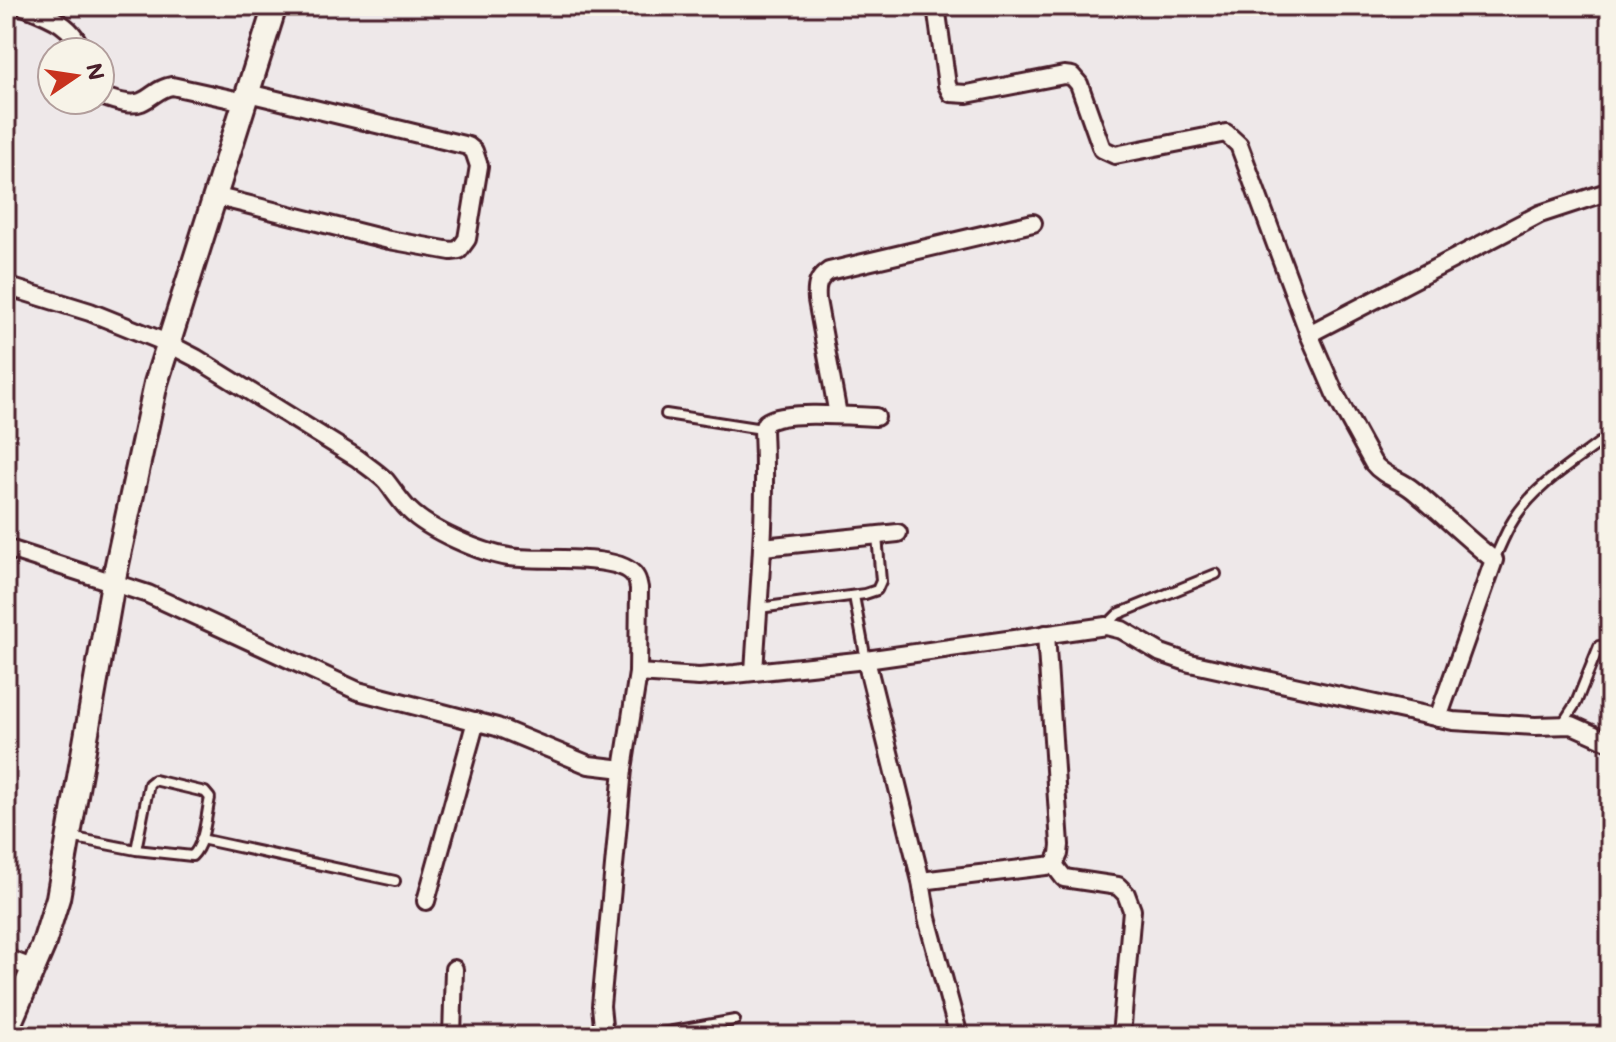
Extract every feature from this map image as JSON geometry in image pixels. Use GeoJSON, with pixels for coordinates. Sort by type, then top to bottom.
{"type":"FeatureCollection","features":[{"type":"Feature","properties":{"kind":"street"},"geometry":{"type":"LineString","coordinates":[[23,6],[44,14],[69,29],[74,36]]}},
{"type":"Feature","properties":{"kind":"street"},"geometry":{"type":"LineString","coordinates":[[6,1032],[34,969],[58,898],[113,583],[167,343],[275,6]]}},
{"type":"Feature","properties":{"kind":"street"},"geometry":{"type":"LineString","coordinates":[[936,6],[947,85],[951,93],[967,94],[1072,76],[1079,84],[1102,149],[1115,155],[1226,133],[1234,137],[1309,334],[1345,414],[1380,472],[1412,489],[1494,560],[1438,718]]}},
{"type":"Feature","properties":{"kind":"street"},"geometry":{"type":"LineString","coordinates":[[116,100],[138,103],[161,88],[172,86],[246,97],[468,146],[474,151],[479,166],[467,239],[459,250],[451,251],[405,243],[214,196]]}},
{"type":"Feature","properties":{"kind":"street"},"geometry":{"type":"LineString","coordinates":[[1309,334],[1540,214],[1610,191]]}},
{"type":"Feature","properties":{"kind":"street"},"geometry":{"type":"LineString","coordinates":[[838,415],[817,300],[816,285],[822,276],[829,271],[1033,223]]}},
{"type":"Feature","properties":{"kind":"street"},"geometry":{"type":"LineString","coordinates":[[6,286],[90,312],[196,358],[357,458],[376,472],[410,511],[424,522],[498,555],[618,565],[635,575],[639,588],[638,673],[623,769],[601,1006],[604,1036]]}},
{"type":"Feature","properties":{"kind":"street"},"geometry":{"type":"LineString","coordinates":[[754,672],[763,547],[763,429],[772,419],[838,415],[876,417]]}},
{"type":"Feature","properties":{"kind":"street"},"geometry":{"type":"LineString","coordinates":[[763,547],[898,533]]}},
{"type":"Feature","properties":{"kind":"street"},"geometry":{"type":"LineString","coordinates":[[6,548],[148,594],[358,691],[476,721],[519,735],[589,765],[623,769]]}},
{"type":"Feature","properties":{"kind":"street"},"geometry":{"type":"LineString","coordinates":[[638,673],[699,677],[754,672],[1114,626],[1161,653],[1190,663],[1438,718],[1535,726],[1572,725],[1610,742]]}},
{"type":"Feature","properties":{"kind":"street"},"geometry":{"type":"LineString","coordinates":[[1046,634],[1060,845],[1054,865]]}},
{"type":"Feature","properties":{"kind":"street"},"geometry":{"type":"LineString","coordinates":[[866,660],[921,881],[927,918],[959,1036]]}},
{"type":"Feature","properties":{"kind":"street"},"geometry":{"type":"LineString","coordinates":[[426,901],[476,721]]}},
{"type":"Feature","properties":{"kind":"street"},"geometry":{"type":"LineString","coordinates":[[921,881],[1054,865]]}},
{"type":"Feature","properties":{"kind":"street"},"geometry":{"type":"LineString","coordinates":[[1054,865],[1064,878],[1118,886],[1130,902],[1132,910],[1121,1036]]}},
{"type":"Feature","properties":{"kind":"street"},"geometry":{"type":"LineString","coordinates":[[6,958],[34,969]]}},
{"type":"Feature","properties":{"kind":"street"},"geometry":{"type":"LineString","coordinates":[[452,1036],[454,969]]}},
{"type":"Feature","properties":{"kind":"lane"},"geometry":{"type":"LineString","coordinates":[[666,414],[763,429]]}},
{"type":"Feature","properties":{"kind":"lane"},"geometry":{"type":"LineString","coordinates":[[1494,560],[1513,519],[1533,496],[1599,443]]}},
{"type":"Feature","properties":{"kind":"lane"},"geometry":{"type":"LineString","coordinates":[[758,608],[854,596],[877,590],[881,581],[877,535]]}},
{"type":"Feature","properties":{"kind":"lane"},"geometry":{"type":"LineString","coordinates":[[1106,626],[1118,614],[1216,574]]}},
{"type":"Feature","properties":{"kind":"lane"},"geometry":{"type":"LineString","coordinates":[[854,596],[866,660]]}},
{"type":"Feature","properties":{"kind":"lane"},"geometry":{"type":"LineString","coordinates":[[1563,724],[1576,703],[1599,646]]}},
{"type":"Feature","properties":{"kind":"lane"},"geometry":{"type":"LineString","coordinates":[[70,837],[136,850],[192,856],[201,839],[210,798],[205,792],[154,780],[149,784],[136,850]]}},
{"type":"Feature","properties":{"kind":"lane"},"geometry":{"type":"LineString","coordinates":[[201,839],[395,881]]}},
{"type":"Feature","properties":{"kind":"lane"},"geometry":{"type":"LineString","coordinates":[[645,1036],[735,1020]]}}]}
